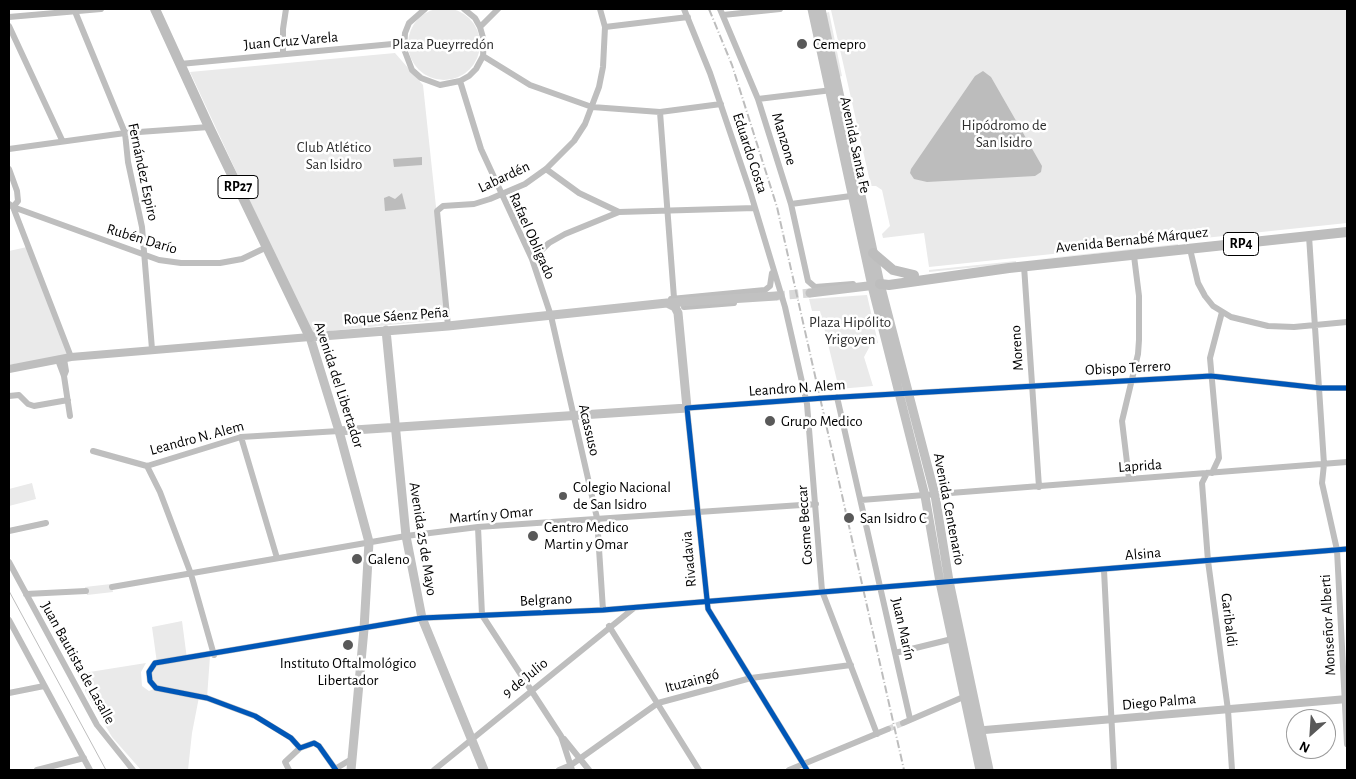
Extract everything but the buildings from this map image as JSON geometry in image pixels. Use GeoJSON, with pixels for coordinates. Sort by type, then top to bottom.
{"type":"FeatureCollection","features":[{"type":"Feature","properties":{"kind":"main road","name":"Avenida del Libertador"},"geometry":{"type":"LineString","coordinates":[[155,9],[209,127],[310,337],[339,431],[369,542],[364,629],[350,760],[351,770]]}},
{"type":"Feature","properties":{"kind":"main road","name":"Avenida Santa Fe"},"geometry":{"type":"LineString","coordinates":[[812,9],[873,253],[876,285]]}},
{"type":"Feature","properties":{"kind":"main road","name":"Avenida Santa Fe"},"geometry":{"type":"LineString","coordinates":[[821,9],[851,196],[876,285]]}},
{"type":"Feature","properties":{"kind":"main road","name":"Avenida Bernabé Márquez"},"geometry":{"type":"LineString","coordinates":[[876,285],[889,285],[1024,266],[1134,256],[1347,232]]}},
{"type":"Feature","properties":{"kind":"main road"},"geometry":{"type":"LineString","coordinates":[[873,253],[893,270],[914,275]]}},
{"type":"Feature","properties":{"kind":"main road","name":"Avenida Bernabé Márquez"},"geometry":{"type":"LineString","coordinates":[[876,285],[888,279],[914,275],[994,266],[1008,268]]}},
{"type":"Feature","properties":{"kind":"main road","name":"RP4"},"geometry":{"type":"LineString","coordinates":[[810,293],[876,285]]}},
{"type":"Feature","properties":{"kind":"main road","name":"Avenida Centenario"},"geometry":{"type":"LineString","coordinates":[[876,285],[909,393],[935,495],[952,639],[969,695]]}},
{"type":"Feature","properties":{"kind":"main road","name":"Avenida Centenario"},"geometry":{"type":"LineString","coordinates":[[876,285],[899,393],[945,581],[976,731],[980,770]]}},
{"type":"Feature","properties":{"kind":"main road","name":"Roque Sáenz Peña"},"geometry":{"type":"LineString","coordinates":[[310,337],[551,316],[671,300],[696,302],[776,296]]}},
{"type":"Feature","properties":{"kind":"main road"},"geometry":{"type":"LineString","coordinates":[[671,300],[675,307],[681,310],[696,302]]}},
{"type":"Feature","properties":{"kind":"main road","name":"Rivadavia"},"geometry":{"type":"LineString","coordinates":[[681,310],[687,408]]}},
{"type":"Feature","properties":{"kind":"main road","name":"Avenida 25 de Mayo"},"geometry":{"type":"LineString","coordinates":[[386,330],[406,536],[422,618],[484,770]]}},
{"type":"Feature","properties":{"kind":"main road","name":"Leandro N. Alem"},"geometry":{"type":"LineString","coordinates":[[339,431],[687,408]]}},
{"type":"Feature","properties":{"kind":"main road","name":"Avenida Centenario"},"geometry":{"type":"LineString","coordinates":[[976,731],[989,770]]}},
{"type":"Feature","properties":{"kind":"street"},"geometry":{"type":"LineString","coordinates":[[9,17],[101,9]]}},
{"type":"Feature","properties":{"kind":"street"},"geometry":{"type":"LineString","coordinates":[[283,54],[282,29],[286,9]]}},
{"type":"Feature","properties":{"kind":"street"},"geometry":{"type":"LineString","coordinates":[[423,9],[409,23],[403,43],[406,60],[421,78],[440,85],[460,82],[476,69],[483,56],[484,42],[480,27],[467,10]]}},
{"type":"Feature","properties":{"kind":"street"},"geometry":{"type":"LineString","coordinates":[[480,27],[498,9]]}},
{"type":"Feature","properties":{"kind":"street","name":"Labardén"},"geometry":{"type":"LineString","coordinates":[[448,326],[437,217],[440,207],[474,204],[525,184],[546,169],[574,141],[592,107],[603,67],[605,27],[600,9]]}},
{"type":"Feature","properties":{"kind":"street","name":"Eduardo Costa"},"geometry":{"type":"LineString","coordinates":[[684,9],[721,104],[785,306]]}},
{"type":"Feature","properties":{"kind":"street"},"geometry":{"type":"LineString","coordinates":[[722,12],[780,9]]}},
{"type":"Feature","properties":{"kind":"street","name":"Fernández Espiro"},"geometry":{"type":"LineString","coordinates":[[74,10],[125,133],[128,162],[142,227],[146,256],[152,349]]}},
{"type":"Feature","properties":{"kind":"street","name":"Manzone"},"geometry":{"type":"LineString","coordinates":[[722,12],[758,99],[791,204],[808,281],[815,287],[861,283],[876,285]]}},
{"type":"Feature","properties":{"kind":"street"},"geometry":{"type":"LineString","coordinates":[[605,27],[688,17]]}},
{"type":"Feature","properties":{"kind":"street"},"geometry":{"type":"LineString","coordinates":[[9,26],[62,140]]}},
{"type":"Feature","properties":{"kind":"street","name":"Juan Cruz Varela"},"geometry":{"type":"LineString","coordinates":[[180,64],[403,43]]}},
{"type":"Feature","properties":{"kind":"street"},"geometry":{"type":"LineString","coordinates":[[483,56],[537,88],[592,107],[660,112],[721,104]]}},
{"type":"Feature","properties":{"kind":"street","name":"Rafael Obligado"},"geometry":{"type":"LineString","coordinates":[[460,82],[478,141],[501,195],[532,259],[551,316]]}},
{"type":"Feature","properties":{"kind":"street"},"geometry":{"type":"LineString","coordinates":[[758,99],[833,90]]}},
{"type":"Feature","properties":{"kind":"street"},"geometry":{"type":"LineString","coordinates":[[660,112],[671,300]]}},
{"type":"Feature","properties":{"kind":"street"},"geometry":{"type":"LineString","coordinates":[[9,149],[62,140],[125,133],[209,127]]}},
{"type":"Feature","properties":{"kind":"street"},"geometry":{"type":"LineString","coordinates":[[9,169],[18,191],[18,201],[11,206],[64,359],[66,371],[64,376],[70,416]]}},
{"type":"Feature","properties":{"kind":"street"},"geometry":{"type":"LineString","coordinates":[[546,169],[579,193],[619,212]]}},
{"type":"Feature","properties":{"kind":"street"},"geometry":{"type":"LineString","coordinates":[[791,204],[851,196]]}},
{"type":"Feature","properties":{"kind":"street","name":"Rubén Darío"},"geometry":{"type":"LineString","coordinates":[[11,206],[146,256],[181,263],[220,263],[242,259],[267,247]]}},
{"type":"Feature","properties":{"kind":"street"},"geometry":{"type":"LineString","coordinates":[[532,259],[549,243],[565,234],[619,212],[755,208]]}},
{"type":"Feature","properties":{"kind":"street","name":"Monseñor Alberti"},"geometry":{"type":"LineString","coordinates":[[1309,236],[1320,388],[1324,464],[1322,483],[1337,550],[1347,744]]}},
{"type":"Feature","properties":{"kind":"street"},"geometry":{"type":"LineString","coordinates":[[1190,249],[1198,283],[1213,306],[1231,317],[1268,326],[1315,326],[1347,322]]}},
{"type":"Feature","properties":{"kind":"street"},"geometry":{"type":"LineString","coordinates":[[1129,479],[1122,421],[1138,354],[1140,325],[1134,256]]}},
{"type":"Feature","properties":{"kind":"street","name":"Roque Sáenz Peña"},"geometry":{"type":"LineString","coordinates":[[671,300],[765,290],[772,281],[772,266]]}},
{"type":"Feature","properties":{"kind":"street","name":"Moreno"},"geometry":{"type":"LineString","coordinates":[[1024,266],[1039,487]]}},
{"type":"Feature","properties":{"kind":"street"},"geometry":{"type":"LineString","coordinates":[[681,310],[774,299],[785,306]]}},
{"type":"Feature","properties":{"kind":"street","name":"Cosme Beccar"},"geometry":{"type":"LineString","coordinates":[[785,306],[806,399],[822,591],[877,734]]}},
{"type":"Feature","properties":{"kind":"street","name":"Garibaldi"},"geometry":{"type":"LineString","coordinates":[[1222,312],[1212,346],[1211,376],[1219,458],[1202,483],[1208,560],[1228,710],[1232,770]]}},
{"type":"Feature","properties":{"kind":"street","name":"Acassuso"},"geometry":{"type":"LineString","coordinates":[[551,316],[572,416],[597,518],[602,610]]}},
{"type":"Feature","properties":{"kind":"street","name":"Roque Sáenz Peña"},"geometry":{"type":"LineString","coordinates":[[9,369],[64,359],[152,349],[310,337]]}},
{"type":"Feature","properties":{"kind":"street","name":"Obispo Terrero"},"geometry":{"type":"LineString","coordinates":[[909,393],[1211,376],[1320,388],[1347,388]]}},
{"type":"Feature","properties":{"kind":"street","name":"Leandro N. Alem"},"geometry":{"type":"LineString","coordinates":[[687,408],[909,393]]}},
{"type":"Feature","properties":{"kind":"street"},"geometry":{"type":"LineString","coordinates":[[9,396],[19,395],[28,404],[34,406],[68,400]]}},
{"type":"Feature","properties":{"kind":"street","name":"Juan Marín"},"geometry":{"type":"LineString","coordinates":[[837,397],[910,719]]}},
{"type":"Feature","properties":{"kind":"street","name":"Rivadavia"},"geometry":{"type":"LineString","coordinates":[[687,408],[708,609],[805,767]]}},
{"type":"Feature","properties":{"kind":"street","name":"Leandro N. Alem"},"geometry":{"type":"LineString","coordinates":[[93,451],[147,466],[241,437],[339,431]]}},
{"type":"Feature","properties":{"kind":"street"},"geometry":{"type":"LineString","coordinates":[[241,437],[277,558]]}},
{"type":"Feature","properties":{"kind":"street","name":"Laprida"},"geometry":{"type":"LineString","coordinates":[[935,495],[1347,462]]}},
{"type":"Feature","properties":{"kind":"street"},"geometry":{"type":"LineString","coordinates":[[147,466],[160,492],[191,574],[214,655]]}},
{"type":"Feature","properties":{"kind":"street"},"geometry":{"type":"LineString","coordinates":[[861,500],[935,495]]}},
{"type":"Feature","properties":{"kind":"street","name":"Martín y Omar"},"geometry":{"type":"LineString","coordinates":[[112,587],[369,542],[478,527],[816,504]]}},
{"type":"Feature","properties":{"kind":"street"},"geometry":{"type":"LineString","coordinates":[[9,531],[46,523]]}},
{"type":"Feature","properties":{"kind":"street"},"geometry":{"type":"LineString","coordinates":[[478,527],[482,616],[530,690],[562,736],[589,770]]}},
{"type":"Feature","properties":{"kind":"street","name":"Alsina"},"geometry":{"type":"LineString","coordinates":[[945,581],[1104,570],[1347,549]]}},
{"type":"Feature","properties":{"kind":"street","name":"Juan Bautista de Lasalle"},"geometry":{"type":"LineString","coordinates":[[9,562],[97,725],[133,770]]}},
{"type":"Feature","properties":{"kind":"street"},"geometry":{"type":"LineString","coordinates":[[1104,570],[1114,770]]}},
{"type":"Feature","properties":{"kind":"street","name":"Belgrano"},"geometry":{"type":"LineString","coordinates":[[300,748],[291,738],[255,716],[207,698],[156,688],[150,680],[149,672],[155,664],[422,618],[602,610],[822,591],[881,588],[945,581]]}},
{"type":"Feature","properties":{"kind":"street"},"geometry":{"type":"LineString","coordinates":[[26,594],[86,591]]}},
{"type":"Feature","properties":{"kind":"street","name":"9 de Julio"},"geometry":{"type":"LineString","coordinates":[[434,770],[530,690],[635,607]]}},
{"type":"Feature","properties":{"kind":"street"},"geometry":{"type":"LineString","coordinates":[[9,620],[90,770]]}},
{"type":"Feature","properties":{"kind":"street"},"geometry":{"type":"LineString","coordinates":[[609,626],[699,770]]}},
{"type":"Feature","properties":{"kind":"street"},"geometry":{"type":"LineString","coordinates":[[895,652],[952,639]]}},
{"type":"Feature","properties":{"kind":"street","name":"Ituzaingó"},"geometry":{"type":"LineString","coordinates":[[559,770],[572,768],[581,758],[658,703],[751,678],[851,665]]}},
{"type":"Feature","properties":{"kind":"street"},"geometry":{"type":"LineString","coordinates":[[9,693],[44,686]]}},
{"type":"Feature","properties":{"kind":"street"},"geometry":{"type":"LineString","coordinates":[[903,722],[969,695]]}},
{"type":"Feature","properties":{"kind":"street","name":"Diego Palma"},"geometry":{"type":"LineString","coordinates":[[976,731],[1346,699]]}},
{"type":"Feature","properties":{"kind":"street"},"geometry":{"type":"LineString","coordinates":[[789,770],[805,767],[888,729]]}},
{"type":"Feature","properties":{"kind":"street"},"geometry":{"type":"LineString","coordinates":[[562,736],[572,768]]}},
{"type":"Feature","properties":{"kind":"street"},"geometry":{"type":"LineString","coordinates":[[289,770],[285,762],[300,748],[311,743],[319,746],[335,770],[350,760]]}},
{"type":"Feature","properties":{"kind":"street"},"geometry":{"type":"LineString","coordinates":[[38,770],[84,758]]}},
{"type":"Feature","properties":{"kind":"green space","name":"Plaza Pueyrredón"},"geometry":{"type":"Polygon","coordinates":[[[444,8],[464,14],[474,24],[480,44],[474,64],[464,74],[444,80],[424,74],[414,64],[408,44],[414,24],[424,14],[444,8]]]}},
{"type":"Feature","properties":{"kind":"green space","name":"Hipódromo de San Isidro"},"geometry":{"type":"Polygon","coordinates":[[[1347,9],[1347,223],[929,267],[924,233],[883,238],[882,234],[890,226],[882,190],[876,186],[871,186],[831,10],[1347,9]]]}},
{"type":"Feature","properties":{"kind":"green space"},"geometry":{"type":"Polygon","coordinates":[[[829,12],[842,76],[839,77],[826,13],[829,12]]]}},
{"type":"Feature","properties":{"kind":"green space","name":"Club Atlético San Isidro"},"geometry":{"type":"Polygon","coordinates":[[[395,53],[423,85],[448,319],[311,333],[190,72],[395,53]]]}},
{"type":"Feature","properties":{"kind":"green space"},"geometry":{"type":"Polygon","coordinates":[[[844,101],[847,101],[865,181],[861,181],[844,101]]]}},
{"type":"Feature","properties":{"kind":"green space"},"geometry":{"type":"Polygon","coordinates":[[[1178,244],[1178,246],[1030,260],[1178,244]]]}},
{"type":"Feature","properties":{"kind":"green space"},"geometry":{"type":"Polygon","coordinates":[[[27,247],[68,355],[9,365],[9,251],[27,247]]]}},
{"type":"Feature","properties":{"kind":"green space"},"geometry":{"type":"Polygon","coordinates":[[[1016,261],[1016,263],[929,272],[929,270],[1016,261]]]}},
{"type":"Feature","properties":{"kind":"green space","name":"Plaza Hipólito Yrigoyen"},"geometry":{"type":"Polygon","coordinates":[[[867,295],[878,343],[871,344],[864,357],[873,386],[839,389],[820,311],[812,311],[809,299],[867,295]]]}},
{"type":"Feature","properties":{"kind":"green space"},"geometry":{"type":"Polygon","coordinates":[[[32,483],[36,499],[9,506],[9,489],[32,483]]]}},
{"type":"Feature","properties":{"kind":"green space"},"geometry":{"type":"Polygon","coordinates":[[[111,584],[113,592],[87,595],[85,587],[111,584]]]}},
{"type":"Feature","properties":{"kind":"green space"},"geometry":{"type":"Polygon","coordinates":[[[182,621],[187,659],[210,656],[207,698],[199,697],[192,733],[188,770],[141,770],[112,737],[85,691],[86,684],[77,674],[146,663],[141,672],[142,686],[149,691],[156,688],[149,672],[157,663],[152,627],[182,621]]]}},
{"type":"Feature","properties":{"kind":"shaded area"},"geometry":{"type":"Polygon","coordinates":[[[983,71],[991,77],[1042,166],[1041,172],[1035,176],[927,182],[914,179],[910,173],[911,169],[975,76],[983,71]]]}},
{"type":"Feature","properties":{"kind":"shaded area"},"geometry":{"type":"Polygon","coordinates":[[[422,157],[422,165],[394,167],[393,159],[422,157]]]}},
{"type":"Feature","properties":{"kind":"shaded area"},"geometry":{"type":"Polygon","coordinates":[[[402,193],[406,209],[385,211],[384,198],[389,196],[395,199],[402,193]]]}},
{"type":"Feature","properties":{"kind":"tunnel"},"geometry":{"type":"LineString","coordinates":[[776,296],[810,293]]}},
{"type":"Feature","properties":{"kind":"tunnel"},"geometry":{"type":"LineString","coordinates":[[888,729],[903,723]]}},
{"type":"Feature","properties":{"kind":"tram line"},"geometry":{"type":"LineString","coordinates":[[9,591],[106,770]]}},
{"type":"Feature","properties":{"kind":"railway"},"geometry":{"type":"LineString","coordinates":[[709,9],[732,65],[777,207],[904,770]]}},
{"type":"Feature","properties":{"kind":"cycle path"},"geometry":{"type":"LineString","coordinates":[[807,770],[708,609],[687,408],[824,398],[1211,376],[1320,388],[1347,388]]}},
{"type":"Feature","properties":{"kind":"cycle path"},"geometry":{"type":"LineString","coordinates":[[336,770],[319,746],[314,743],[300,748],[291,738],[255,716],[207,698],[156,688],[150,681],[149,672],[155,663],[422,618],[603,610],[1347,549]]}},
{"type":"Feature","properties":{"kind":"place","name":"Cemepro"},"geometry":{"type":"Point","coordinates":[802,44]}},
{"type":"Feature","properties":{"kind":"place","name":"Grupo Medico"},"geometry":{"type":"Point","coordinates":[770,421]}},
{"type":"Feature","properties":{"kind":"place","name":"Colegio Nacional de San Isidro"},"geometry":{"type":"Point","coordinates":[563,496]}},
{"type":"Feature","properties":{"kind":"place","name":"San Isidro C"},"geometry":{"type":"Point","coordinates":[849,518]}},
{"type":"Feature","properties":{"kind":"place","name":"Centro Medico Martin y Omar"},"geometry":{"type":"Point","coordinates":[533,536]}},
{"type":"Feature","properties":{"kind":"place","name":"Galeno"},"geometry":{"type":"Point","coordinates":[357,559]}},
{"type":"Feature","properties":{"kind":"place","name":"Instituto Oftalmológico Libertador"},"geometry":{"type":"Point","coordinates":[348,645]}}]}
